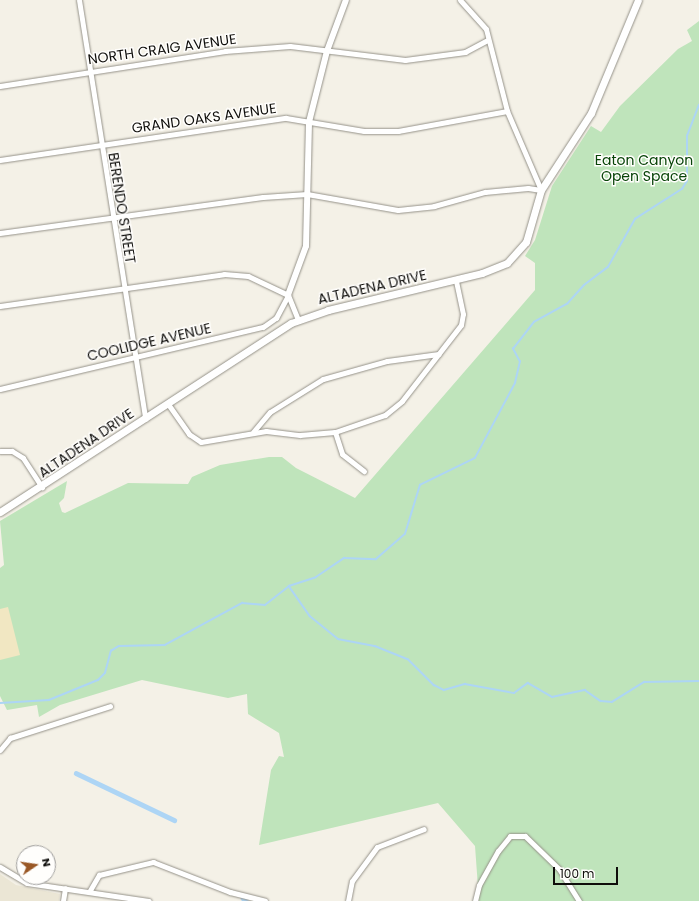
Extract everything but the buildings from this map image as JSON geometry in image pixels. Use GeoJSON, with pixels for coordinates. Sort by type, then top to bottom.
{"type":"FeatureCollection","features":[{"type":"Feature","properties":{"kind":"main road","name":"ALTADENA DRIVE"},"geometry":{"type":"LineString","coordinates":[[0,512],[42,488],[298,320],[456,280],[500,267],[518,253],[531,230],[541,190],[589,117],[638,0]]}},
{"type":"Feature","properties":{"kind":"street","name":"BERENDO STREET"},"geometry":{"type":"LineString","coordinates":[[79,0],[100,144],[145,419]]}},
{"type":"Feature","properties":{"kind":"street"},"geometry":{"type":"LineString","coordinates":[[298,320],[288,295],[306,246],[309,122],[328,51],[346,0]]}},
{"type":"Feature","properties":{"kind":"street"},"geometry":{"type":"LineString","coordinates":[[460,0],[486,30],[507,111],[541,190]]}},
{"type":"Feature","properties":{"kind":"street","name":"NORTH CRAIG AVENUE"},"geometry":{"type":"LineString","coordinates":[[0,86],[224,51],[290,46],[405,60],[465,52],[488,40]]}},
{"type":"Feature","properties":{"kind":"street","name":"GRAND OAKS AVENUE"},"geometry":{"type":"LineString","coordinates":[[0,160],[100,144],[286,118],[364,131],[403,131],[507,111]]}},
{"type":"Feature","properties":{"kind":"street"},"geometry":{"type":"LineString","coordinates":[[0,233],[194,204],[307,194],[398,210],[434,206],[485,192],[528,188],[541,190]]}},
{"type":"Feature","properties":{"kind":"street"},"geometry":{"type":"LineString","coordinates":[[0,306],[224,274],[248,276],[288,295]]}},
{"type":"Feature","properties":{"kind":"street"},"geometry":{"type":"LineString","coordinates":[[168,404],[189,434],[201,442],[253,432],[300,435],[335,432],[385,416],[402,401],[439,354],[463,320],[456,280]]}},
{"type":"Feature","properties":{"kind":"street","name":"COOLIDGE AVENUE"},"geometry":{"type":"LineString","coordinates":[[0,389],[263,327],[276,318],[288,295]]}},
{"type":"Feature","properties":{"kind":"street"},"geometry":{"type":"LineString","coordinates":[[253,432],[270,412],[323,379],[387,361],[439,354]]}},
{"type":"Feature","properties":{"kind":"street"},"geometry":{"type":"LineString","coordinates":[[335,432],[342,454],[364,472]]}},
{"type":"Feature","properties":{"kind":"street"},"geometry":{"type":"LineString","coordinates":[[0,451],[12,451],[23,458],[42,488]]}},
{"type":"Feature","properties":{"kind":"street"},"geometry":{"type":"LineString","coordinates":[[0,750],[10,738],[110,706]]}},
{"type":"Feature","properties":{"kind":"street"},"geometry":{"type":"LineString","coordinates":[[348,901],[352,881],[377,847],[424,829]]}},
{"type":"Feature","properties":{"kind":"street"},"geometry":{"type":"LineString","coordinates":[[475,901],[479,885],[498,851],[510,836],[525,836],[559,869],[579,901]]}},
{"type":"Feature","properties":{"kind":"street"},"geometry":{"type":"LineString","coordinates":[[89,892],[92,882],[99,875],[153,862],[230,892],[265,901]]}},
{"type":"Feature","properties":{"kind":"street"},"geometry":{"type":"LineString","coordinates":[[0,867],[27,882],[149,901]]}},
{"type":"Feature","properties":{"kind":"street"},"geometry":{"type":"LineString","coordinates":[[63,901],[65,888]]}},
{"type":"Feature","properties":{"kind":"shaded area"},"geometry":{"type":"Polygon","coordinates":[[[0,874],[16,885],[60,894],[59,901],[0,901],[0,874]]]}},
{"type":"Feature","properties":{"kind":"green space","name":"Eaton Canyon Open Space"},"geometry":{"type":"Polygon","coordinates":[[[699,21],[699,901],[479,901],[475,846],[438,803],[259,845],[271,770],[279,756],[284,757],[279,733],[248,714],[247,694],[228,698],[142,680],[60,705],[39,717],[37,705],[7,710],[0,696],[0,568],[4,565],[0,521],[67,481],[64,498],[59,503],[62,512],[65,513],[128,483],[188,484],[192,477],[220,465],[269,457],[282,457],[296,468],[355,498],[535,290],[535,263],[525,256],[535,240],[552,186],[591,126],[601,132],[620,106],[678,49],[692,41],[687,30],[699,21]]]}},
{"type":"Feature","properties":{"kind":"sand"},"geometry":{"type":"Polygon","coordinates":[[[8,607],[20,655],[0,660],[0,609],[8,607]]]}},
{"type":"Feature","properties":{"kind":"waterway"},"geometry":{"type":"LineString","coordinates":[[0,703],[49,700],[98,680],[105,673],[111,651],[119,646],[165,645],[242,603],[265,605],[289,586],[316,577],[344,558],[376,559],[405,534],[420,485],[475,458],[515,383],[520,362],[513,349],[534,322],[567,304],[584,285],[608,267],[635,219],[682,189],[687,181],[687,136],[699,105]]}},
{"type":"Feature","properties":{"kind":"waterway"},"geometry":{"type":"LineString","coordinates":[[289,586],[310,616],[338,639],[375,646],[408,659],[434,685],[444,690],[465,684],[514,693],[528,683],[552,697],[585,690],[601,701],[612,702],[644,682],[699,681]]}},
{"type":"Feature","properties":{"kind":"waterway"},"geometry":{"type":"LineString","coordinates":[[76,773],[174,820]]}},
{"type":"Feature","properties":{"kind":"waterway"},"geometry":{"type":"LineString","coordinates":[[243,898],[246,901]]}}]}
